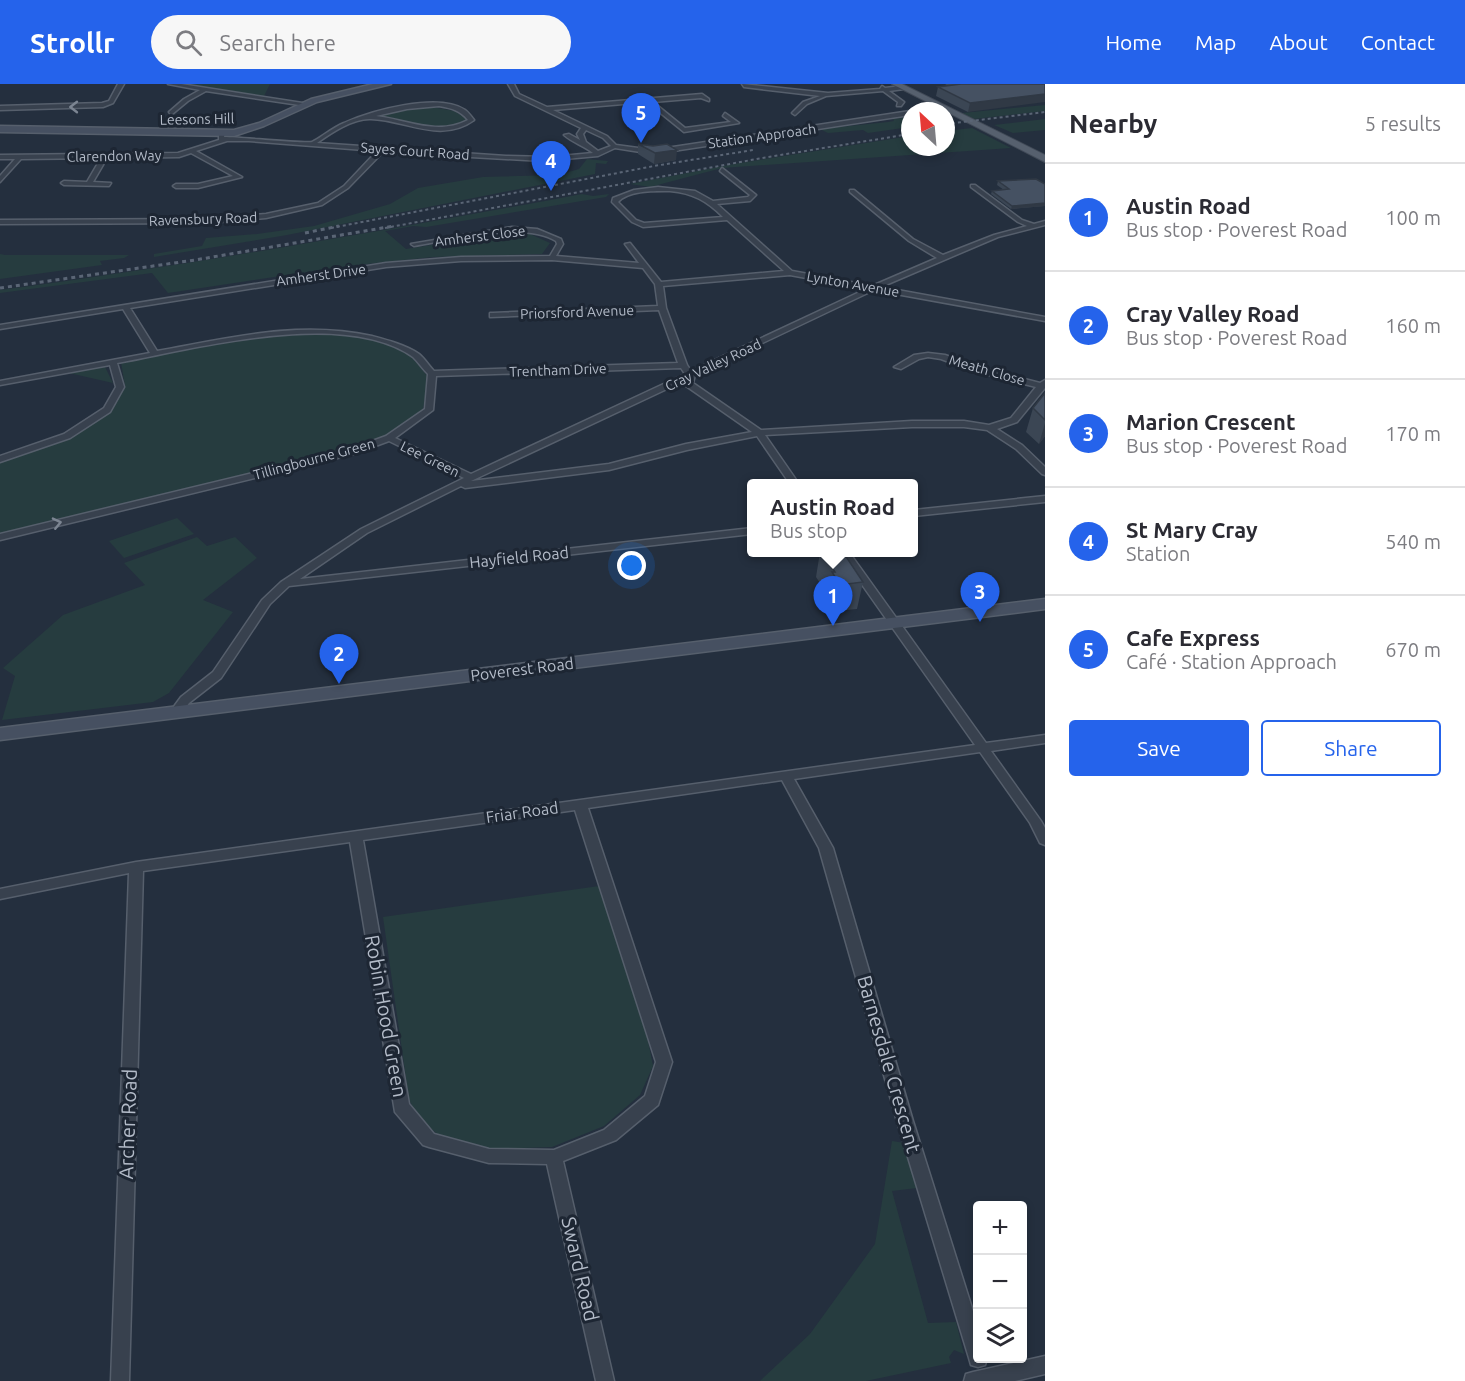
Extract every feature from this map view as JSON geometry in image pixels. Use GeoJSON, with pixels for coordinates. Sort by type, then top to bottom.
{"type":"FeatureCollection","features":[{"type":"Feature","properties":{"kind":"main road"},"geometry":{"type":"LineString","coordinates":[[899,86],[926,102]]}},
{"type":"Feature","properties":{"kind":"main road"},"geometry":{"type":"LineString","coordinates":[[955,116],[1045,159]]}},
{"type":"Feature","properties":{"kind":"street"},"geometry":{"type":"LineString","coordinates":[[0,108],[103,105],[111,102],[121,84]]}},
{"type":"Feature","properties":{"kind":"street"},"geometry":{"type":"LineString","coordinates":[[171,84],[306,104]]}},
{"type":"Feature","properties":{"kind":"street","name":"Leesons Hill"},"geometry":{"type":"LineString","coordinates":[[0,129],[224,137],[246,131],[306,104],[344,92],[387,84]]}},
{"type":"Feature","properties":{"kind":"street"},"geometry":{"type":"LineString","coordinates":[[511,84],[517,95],[610,141],[614,146]]}},
{"type":"Feature","properties":{"kind":"street"},"geometry":{"type":"LineString","coordinates":[[876,84],[901,102],[899,105]]}},
{"type":"Feature","properties":{"kind":"street"},"geometry":{"type":"LineString","coordinates":[[744,85],[828,95],[885,90],[899,86]]}},
{"type":"Feature","properties":{"kind":"street"},"geometry":{"type":"LineString","coordinates":[[171,113],[186,100],[205,89]]}},
{"type":"Feature","properties":{"kind":"street"},"geometry":{"type":"LineString","coordinates":[[789,92],[805,103]]}},
{"type":"Feature","properties":{"kind":"street"},"geometry":{"type":"LineString","coordinates":[[795,113],[805,103],[828,95]]}},
{"type":"Feature","properties":{"kind":"street"},"geometry":{"type":"LineString","coordinates":[[546,109],[702,96],[707,100]]}},
{"type":"Feature","properties":{"kind":"street"},"geometry":{"type":"LineString","coordinates":[[649,101],[684,130],[738,125],[725,115]]}},
{"type":"Feature","properties":{"kind":"street"},"geometry":{"type":"LineString","coordinates":[[312,144],[323,135],[368,117],[389,109],[418,105],[462,111],[471,120],[457,127],[432,129],[368,117]]}},
{"type":"Feature","properties":{"kind":"street","name":"Station Approach"},"geometry":{"type":"LineString","coordinates":[[614,146],[653,152],[901,114]]}},
{"type":"Feature","properties":{"kind":"street"},"geometry":{"type":"LineString","coordinates":[[584,128],[580,134],[584,143]]}},
{"type":"Feature","properties":{"kind":"street"},"geometry":{"type":"LineString","coordinates":[[567,135],[574,141],[584,143],[598,154]]}},
{"type":"Feature","properties":{"kind":"street","name":"Sayes Court Road"},"geometry":{"type":"LineString","coordinates":[[224,137],[545,159],[598,154],[611,150],[614,146]]}},
{"type":"Feature","properties":{"kind":"street","name":"Clarendon Way"},"geometry":{"type":"LineString","coordinates":[[0,157],[179,155],[193,152],[224,137]]}},
{"type":"Feature","properties":{"kind":"street","name":"Ravensbury Road"},"geometry":{"type":"LineString","coordinates":[[0,222],[210,220],[266,216],[320,204],[346,187],[383,149]]}},
{"type":"Feature","properties":{"kind":"street"},"geometry":{"type":"LineString","coordinates":[[176,186],[198,186],[238,177],[193,152]]}},
{"type":"Feature","properties":{"kind":"street"},"geometry":{"type":"LineString","coordinates":[[0,180],[19,157]]}},
{"type":"Feature","properties":{"kind":"street"},"geometry":{"type":"LineString","coordinates":[[89,183],[104,157]]}},
{"type":"Feature","properties":{"kind":"street"},"geometry":{"type":"LineString","coordinates":[[711,203],[750,200],[753,195],[722,170]]}},
{"type":"Feature","properties":{"kind":"street"},"geometry":{"type":"LineString","coordinates":[[64,183],[109,184]]}},
{"type":"Feature","properties":{"kind":"street"},"geometry":{"type":"LineString","coordinates":[[973,186],[1020,221],[1032,225]]}},
{"type":"Feature","properties":{"kind":"street"},"geometry":{"type":"LineString","coordinates":[[729,218],[643,225],[634,221],[615,202],[618,197],[662,189],[700,195],[729,218],[790,273]]}},
{"type":"Feature","properties":{"kind":"street"},"geometry":{"type":"LineString","coordinates":[[852,191],[911,240],[942,258]]}},
{"type":"Feature","properties":{"kind":"street","name":"Cray Valley Road"},"geometry":{"type":"LineString","coordinates":[[176,712],[185,700],[217,675],[266,602],[285,584],[364,531],[471,478],[876,287],[996,236],[1045,223]]}},
{"type":"Feature","properties":{"kind":"street","name":"Amherst Close"},"geometry":{"type":"LineString","coordinates":[[414,244],[512,229],[528,229],[554,236],[560,240],[552,258]]}},
{"type":"Feature","properties":{"kind":"street"},"geometry":{"type":"LineString","coordinates":[[628,244],[659,284],[662,308],[683,365],[691,376],[689,384],[759,433],[792,479]]}},
{"type":"Feature","properties":{"kind":"street","name":"Amherst Drive"},"geometry":{"type":"LineString","coordinates":[[0,327],[386,265],[461,259],[552,258],[646,266]]}},
{"type":"Feature","properties":{"kind":"street","name":"Lynton Avenue"},"geometry":{"type":"LineString","coordinates":[[659,284],[790,273],[1045,319]]}},
{"type":"Feature","properties":{"kind":"street"},"geometry":{"type":"LineString","coordinates":[[126,308],[154,354]]}},
{"type":"Feature","properties":{"kind":"street","name":"Priorsford Avenue"},"geometry":{"type":"LineString","coordinates":[[493,315],[662,308]]}},
{"type":"Feature","properties":{"kind":"street"},"geometry":{"type":"LineString","coordinates":[[0,383],[267,333],[315,331],[351,334],[387,342],[416,356],[432,374]]}},
{"type":"Feature","properties":{"kind":"street","name":"Meath Close"},"geometry":{"type":"LineString","coordinates":[[898,367],[917,357],[928,355],[942,357],[976,369],[1043,384]]}},
{"type":"Feature","properties":{"kind":"street"},"geometry":{"type":"LineString","coordinates":[[0,459],[67,436],[107,410],[120,387],[113,362]]}},
{"type":"Feature","properties":{"kind":"street","name":"Trentham Drive"},"geometry":{"type":"LineString","coordinates":[[432,374],[683,365]]}},
{"type":"Feature","properties":{"kind":"street","name":"Tillingbourne Green"},"geometry":{"type":"LineString","coordinates":[[0,537],[351,452],[389,438],[429,410],[432,374]]}},
{"type":"Feature","properties":{"kind":"street"},"geometry":{"type":"LineString","coordinates":[[990,428],[1014,420],[1043,384]]}},
{"type":"Feature","properties":{"kind":"street"},"geometry":{"type":"LineString","coordinates":[[458,486],[609,467],[686,447],[759,433],[912,424],[964,424],[990,428],[1019,447],[1045,472]]}},
{"type":"Feature","properties":{"kind":"street","name":"Lee Green"},"geometry":{"type":"LineString","coordinates":[[389,438],[471,478]]}},
{"type":"Feature","properties":{"kind":"street"},"geometry":{"type":"LineString","coordinates":[[918,513],[1045,499]]}},
{"type":"Feature","properties":{"kind":"street","name":"Hayfield Road"},"geometry":{"type":"LineString","coordinates":[[285,584],[747,532]]}},
{"type":"Feature","properties":{"kind":"street"},"geometry":{"type":"LineString","coordinates":[[847,557],[1035,820],[1045,840]]}},
{"type":"Feature","properties":{"kind":"street","name":"Poverest Road"},"geometry":{"type":"LineString","coordinates":[[0,734],[1045,604]]}},
{"type":"Feature","properties":{"kind":"street","name":"Friar Road"},"geometry":{"type":"LineString","coordinates":[[0,894],[136,867],[1045,739]]}},
{"type":"Feature","properties":{"kind":"street","name":"Barnesdale Crescent"},"geometry":{"type":"LineString","coordinates":[[786,776],[826,848],[908,1132],[973,1342]]}},
{"type":"Feature","properties":{"kind":"street","name":"Robin Hood Green"},"geometry":{"type":"LineString","coordinates":[[356,836],[401,1107],[429,1140],[489,1156],[554,1157],[610,1135],[652,1100],[664,1062],[580,804]]}},
{"type":"Feature","properties":{"kind":"street","name":"Archer Road"},"geometry":{"type":"LineString","coordinates":[[120,1381],[136,867]]}},
{"type":"Feature","properties":{"kind":"street","name":"Sward Road"},"geometry":{"type":"LineString","coordinates":[[554,1157],[605,1381]]}},
{"type":"Feature","properties":{"kind":"street","name":"Barnesdale Crescent"},"geometry":{"type":"LineString","coordinates":[[978,1363],[978,1380]]}},
{"type":"Feature","properties":{"kind":"street"},"geometry":{"type":"LineString","coordinates":[[978,1380],[1045,1365]]}},
{"type":"Feature","properties":{"kind":"green space"},"geometry":{"type":"Polygon","coordinates":[[[182,84],[270,84],[264,96],[182,84]]]}},
{"type":"Feature","properties":{"kind":"green space"},"geometry":{"type":"Polygon","coordinates":[[[1045,105],[1045,111],[974,119],[962,113],[1045,105]]]}},
{"type":"Feature","properties":{"kind":"green space"},"geometry":{"type":"Polygon","coordinates":[[[431,107],[455,111],[466,119],[459,124],[436,127],[408,124],[376,115],[392,109],[431,107]]]}},
{"type":"Feature","properties":{"kind":"green space"},"geometry":{"type":"Polygon","coordinates":[[[901,118],[901,128],[868,133],[863,130],[828,133],[820,129],[888,122],[894,121],[893,119],[901,118]]]}},
{"type":"Feature","properties":{"kind":"green space"},"geometry":{"type":"Polygon","coordinates":[[[1045,119],[1045,130],[1013,133],[994,125],[1045,119]]]}},
{"type":"Feature","properties":{"kind":"green space"},"geometry":{"type":"Polygon","coordinates":[[[972,128],[1011,148],[955,152],[955,130],[972,128]]]}},
{"type":"Feature","properties":{"kind":"green space"},"geometry":{"type":"Polygon","coordinates":[[[901,137],[901,156],[722,168],[650,187],[630,184],[734,164],[901,137]]]}},
{"type":"Feature","properties":{"kind":"green space"},"geometry":{"type":"Polygon","coordinates":[[[587,159],[608,161],[606,164],[596,163],[595,174],[287,235],[154,257],[154,254],[202,246],[206,238],[314,226],[390,204],[418,188],[483,177],[558,175],[579,169],[587,159]]]}},
{"type":"Feature","properties":{"kind":"green space"},"geometry":{"type":"Polygon","coordinates":[[[582,194],[593,196],[609,194],[606,197],[426,227],[413,226],[385,231],[406,249],[494,235],[530,234],[550,243],[542,254],[433,257],[348,266],[168,293],[152,273],[0,293],[0,290],[292,246],[582,194]]]}},
{"type":"Feature","properties":{"kind":"green space"},"geometry":{"type":"Polygon","coordinates":[[[0,254],[129,255],[124,258],[100,261],[102,265],[0,279],[0,254]]]}},
{"type":"Feature","properties":{"kind":"green space"},"geometry":{"type":"Polygon","coordinates":[[[323,333],[380,342],[410,356],[429,378],[423,409],[397,430],[357,448],[0,534],[0,460],[74,436],[109,412],[125,386],[121,362],[266,335],[323,333]]]}},
{"type":"Feature","properties":{"kind":"green space"},"geometry":{"type":"Polygon","coordinates":[[[105,367],[113,383],[69,373],[105,367]]]}},
{"type":"Feature","properties":{"kind":"green space"},"geometry":{"type":"Polygon","coordinates":[[[177,518],[194,534],[124,558],[109,541],[177,518]]]}},
{"type":"Feature","properties":{"kind":"green space"},"geometry":{"type":"Polygon","coordinates":[[[197,537],[207,546],[235,537],[257,558],[203,600],[233,612],[169,693],[153,702],[2,720],[15,676],[3,668],[63,615],[145,585],[124,563],[197,537]]]}},
{"type":"Feature","properties":{"kind":"green space"},"geometry":{"type":"Polygon","coordinates":[[[599,886],[644,1020],[653,1066],[640,1095],[604,1126],[552,1147],[491,1149],[441,1137],[417,1117],[409,1099],[383,917],[599,886]]]}},
{"type":"Feature","properties":{"kind":"green space"},"geometry":{"type":"Polygon","coordinates":[[[892,1141],[905,1143],[917,1188],[892,1191],[928,1323],[956,1322],[964,1354],[954,1350],[949,1357],[951,1363],[866,1381],[760,1381],[810,1334],[875,1244],[892,1141]]]}},
{"type":"Feature","properties":{"kind":"building"},"geometry":{"type":"Polygon","coordinates":[[[961,84],[1045,84],[1045,94],[970,103],[938,87],[961,84]]]}},
{"type":"Feature","properties":{"kind":"building"},"geometry":{"type":"Polygon","coordinates":[[[638,144],[653,146],[667,144],[677,150],[655,153],[638,144]]]}},
{"type":"Feature","properties":{"kind":"building"},"geometry":{"type":"Polygon","coordinates":[[[1036,179],[1045,184],[1045,203],[1012,206],[992,191],[1009,189],[998,181],[1036,179]]]}},
{"type":"Feature","properties":{"kind":"building"},"geometry":{"type":"Polygon","coordinates":[[[1045,393],[1045,420],[1033,408],[1045,393]]]}},
{"type":"Feature","properties":{"kind":"building"},"geometry":{"type":"Polygon","coordinates":[[[825,557],[846,557],[863,582],[840,585],[832,572],[835,572],[825,557]]]}},
{"type":"Feature","properties":{"kind":"railway"},"geometry":{"type":"LineString","coordinates":[[955,123],[1045,112]]}},
{"type":"Feature","properties":{"kind":"railway"},"geometry":{"type":"LineString","coordinates":[[385,228],[762,158],[901,135]]}},
{"type":"Feature","properties":{"kind":"railway"},"geometry":{"type":"LineString","coordinates":[[331,228],[654,166],[753,150]]}},
{"type":"Feature","properties":{"kind":"railway"},"geometry":{"type":"LineString","coordinates":[[305,233],[339,226]]}},
{"type":"Feature","properties":{"kind":"railway"},"geometry":{"type":"LineString","coordinates":[[0,288],[195,260],[394,226]]}},
{"type":"Feature","properties":{"kind":"place","name":"Cafe Express"},"geometry":{"type":"Point","coordinates":[641,143]}},
{"type":"Feature","properties":{"kind":"place","name":"St Mary Cray"},"geometry":{"type":"Point","coordinates":[551,191]}},
{"type":"Feature","properties":{"kind":"place","name":"Marion Crescent"},"geometry":{"type":"Point","coordinates":[980,622]}},
{"type":"Feature","properties":{"kind":"place","name":"Austin Road"},"geometry":{"type":"Point","coordinates":[833,626]}},
{"type":"Feature","properties":{"kind":"place","name":"Cray Valley Road"},"geometry":{"type":"Point","coordinates":[339,684]}}]}
